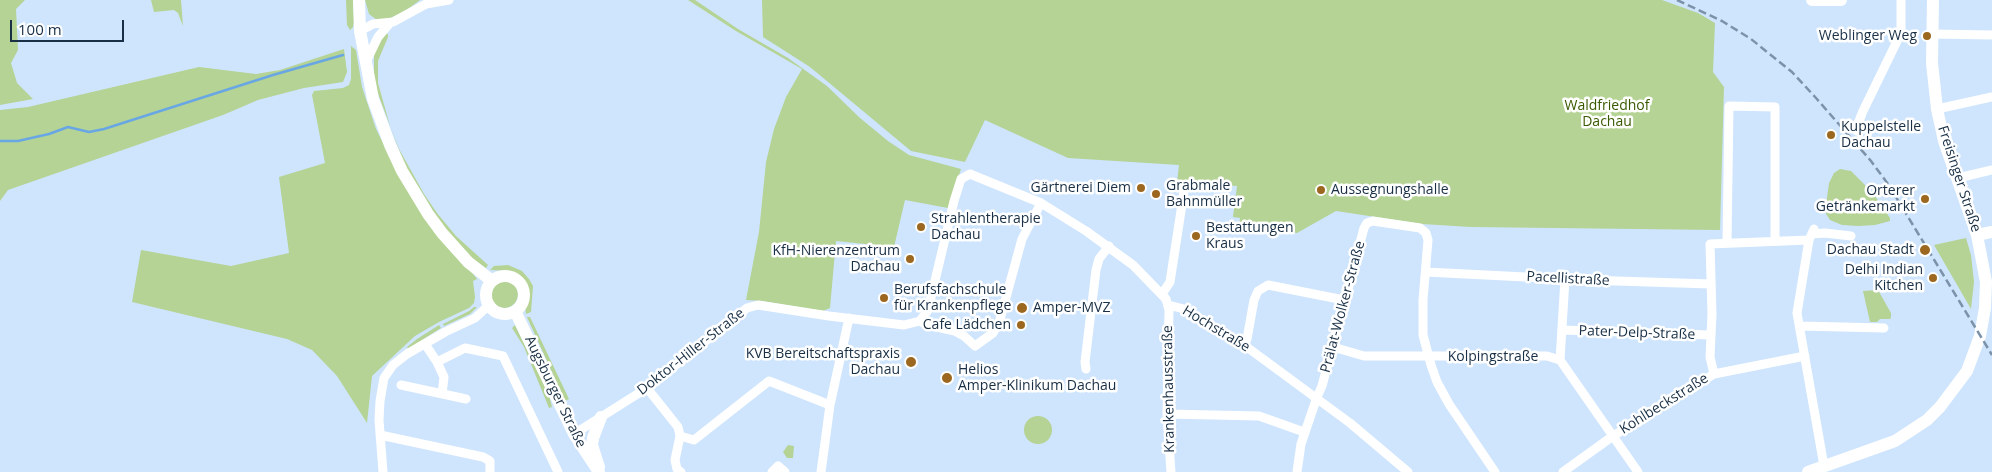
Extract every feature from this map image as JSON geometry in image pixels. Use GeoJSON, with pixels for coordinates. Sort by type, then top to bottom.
{"type":"FeatureCollection","features":[{"type":"Feature","properties":{"kind":"main road"},"geometry":{"type":"LineString","coordinates":[[360,0],[360,31],[366,64],[377,112],[390,145],[415,195],[442,233],[468,262],[492,280]]}},
{"type":"Feature","properties":{"kind":"main road"},"geometry":{"type":"LineString","coordinates":[[1812,0],[1841,0]]}},
{"type":"Feature","properties":{"kind":"main road","name":"Freisinger Straße"},"geometry":{"type":"LineString","coordinates":[[1808,472],[1895,441],[1927,420],[1940,407],[1967,371],[1980,336],[1986,282],[1978,235],[1944,141],[1933,91],[1933,0]]}},
{"type":"Feature","properties":{"kind":"main road"},"geometry":{"type":"LineString","coordinates":[[1978,235],[1992,232]]}},
{"type":"Feature","properties":{"kind":"main road"},"geometry":{"type":"LineString","coordinates":[[503,276],[510,276],[520,283],[524,295],[520,306],[515,311],[509,313],[498,312],[489,305],[486,292],[492,280],[503,276]]}},
{"type":"Feature","properties":{"kind":"main road","name":"Augsburger Straße"},"geometry":{"type":"LineString","coordinates":[[515,311],[574,434],[599,472]]}},
{"type":"Feature","properties":{"kind":"main road"},"geometry":{"type":"LineString","coordinates":[[599,472],[592,445],[601,418]]}},
{"type":"Feature","properties":{"kind":"street"},"geometry":{"type":"LineString","coordinates":[[366,64],[378,37],[386,28],[426,2],[450,0]]}},
{"type":"Feature","properties":{"kind":"street"},"geometry":{"type":"LineString","coordinates":[[1857,131],[1863,111],[1901,33],[1901,0]]}},
{"type":"Feature","properties":{"kind":"street"},"geometry":{"type":"LineString","coordinates":[[360,31],[373,24],[386,28]]}},
{"type":"Feature","properties":{"kind":"street"},"geometry":{"type":"LineString","coordinates":[[1932,34],[1992,34]]}},
{"type":"Feature","properties":{"kind":"street"},"geometry":{"type":"LineString","coordinates":[[1937,109],[1992,97]]}},
{"type":"Feature","properties":{"kind":"street"},"geometry":{"type":"LineString","coordinates":[[1727,242],[1729,106],[1775,107],[1775,241]]}},
{"type":"Feature","properties":{"kind":"street"},"geometry":{"type":"LineString","coordinates":[[1958,178],[1992,170]]}},
{"type":"Feature","properties":{"kind":"street","name":"Hochstraße"},"geometry":{"type":"LineString","coordinates":[[920,321],[928,310],[961,179],[966,174],[974,174],[1041,203],[1109,246],[1133,265],[1162,294],[1168,305],[1184,309],[1244,345],[1317,397],[1408,472]]}},
{"type":"Feature","properties":{"kind":"street"},"geometry":{"type":"LineString","coordinates":[[1162,294],[1170,282],[1185,185]]}},
{"type":"Feature","properties":{"kind":"street"},"geometry":{"type":"LineString","coordinates":[[920,321],[927,325],[955,331],[975,346],[994,333],[999,323],[1022,239],[1041,203]]}},
{"type":"Feature","properties":{"kind":"street","name":"Prälat-Wolker-Straße"},"geometry":{"type":"LineString","coordinates":[[1297,472],[1304,432],[1322,386],[1364,228],[1367,223],[1373,221],[1420,228],[1426,233],[1428,240],[1423,300],[1424,335],[1429,357],[1437,382],[1449,404],[1495,472]]}},
{"type":"Feature","properties":{"kind":"street"},"geometry":{"type":"LineString","coordinates":[[1714,374],[1710,357],[1710,244],[1775,241],[1825,233],[1852,236]]}},
{"type":"Feature","properties":{"kind":"street"},"geometry":{"type":"LineString","coordinates":[[1812,234],[1797,313],[1824,466]]}},
{"type":"Feature","properties":{"kind":"street"},"geometry":{"type":"LineString","coordinates":[[1086,369],[1085,362],[1096,270],[1099,259],[1109,246]]}},
{"type":"Feature","properties":{"kind":"street","name":"Pacellistraße"},"geometry":{"type":"LineString","coordinates":[[1426,272],[1710,284]]}},
{"type":"Feature","properties":{"kind":"street"},"geometry":{"type":"LineString","coordinates":[[1565,279],[1560,360],[1638,472]]}},
{"type":"Feature","properties":{"kind":"street"},"geometry":{"type":"LineString","coordinates":[[1244,345],[1247,339],[1254,300],[1258,291],[1268,285],[1344,300]]}},
{"type":"Feature","properties":{"kind":"street"},"geometry":{"type":"LineString","coordinates":[[383,472],[380,401],[384,378],[393,365],[407,354],[445,332],[475,318],[489,305]]}},
{"type":"Feature","properties":{"kind":"street","name":"Doktor-Hiller-Straße"},"geometry":{"type":"LineString","coordinates":[[574,434],[647,388],[747,308],[758,305],[904,324],[920,321]]}},
{"type":"Feature","properties":{"kind":"street","name":"Krankenhausstraße"},"geometry":{"type":"LineString","coordinates":[[1168,305],[1167,414],[1171,472]]}},
{"type":"Feature","properties":{"kind":"street"},"geometry":{"type":"LineString","coordinates":[[820,472],[830,406],[849,318]]}},
{"type":"Feature","properties":{"kind":"street"},"geometry":{"type":"LineString","coordinates":[[1800,326],[1884,328]]}},
{"type":"Feature","properties":{"kind":"street","name":"Pater-Delp-Straße"},"geometry":{"type":"LineString","coordinates":[[1563,330],[1710,335]]}},
{"type":"Feature","properties":{"kind":"street"},"geometry":{"type":"LineString","coordinates":[[425,344],[437,362],[444,378],[442,394]]}},
{"type":"Feature","properties":{"kind":"street","name":"Kolpingstraße"},"geometry":{"type":"LineString","coordinates":[[1333,347],[1364,356],[1548,356],[1560,360]]}},
{"type":"Feature","properties":{"kind":"street"},"geometry":{"type":"LineString","coordinates":[[437,362],[465,348],[503,356],[558,472]]}},
{"type":"Feature","properties":{"kind":"street","name":"Kohlbeckstraße"},"geometry":{"type":"LineString","coordinates":[[1563,472],[1613,436],[1714,374],[1805,356]]}},
{"type":"Feature","properties":{"kind":"street"},"geometry":{"type":"LineString","coordinates":[[680,436],[694,440],[769,381],[830,406]]}},
{"type":"Feature","properties":{"kind":"street"},"geometry":{"type":"LineString","coordinates":[[402,385],[466,399]]}},
{"type":"Feature","properties":{"kind":"street"},"geometry":{"type":"LineString","coordinates":[[647,388],[678,427],[680,436],[675,460],[677,469],[681,472]]}},
{"type":"Feature","properties":{"kind":"street"},"geometry":{"type":"LineString","coordinates":[[1167,414],[1258,416],[1304,432]]}},
{"type":"Feature","properties":{"kind":"street"},"geometry":{"type":"LineString","coordinates":[[380,435],[483,457],[490,461],[490,472]]}},
{"type":"Feature","properties":{"kind":"street"},"geometry":{"type":"LineString","coordinates":[[772,472],[778,466],[785,472]]}},
{"type":"Feature","properties":{"kind":"green space"},"geometry":{"type":"Polygon","coordinates":[[[0,0],[25,0],[16,9],[18,50],[11,63],[17,83],[33,99],[0,105],[0,0]]]}},
{"type":"Feature","properties":{"kind":"green space"},"geometry":{"type":"Polygon","coordinates":[[[151,0],[181,0],[183,26],[178,13],[174,10],[154,12],[151,0]]]}},
{"type":"Feature","properties":{"kind":"green space"},"geometry":{"type":"Polygon","coordinates":[[[346,0],[353,0],[354,22],[350,30],[347,25],[346,0]]]}},
{"type":"Feature","properties":{"kind":"green space"},"geometry":{"type":"Polygon","coordinates":[[[365,0],[420,0],[404,12],[388,19],[377,20],[369,14],[365,0]]]}},
{"type":"Feature","properties":{"kind":"green space"},"geometry":{"type":"Polygon","coordinates":[[[688,0],[695,0],[738,29],[788,58],[827,86],[860,118],[909,155],[961,169],[948,208],[905,200],[894,247],[836,241],[830,308],[823,311],[746,300],[759,232],[766,162],[774,129],[786,97],[802,69],[736,31],[688,0]]]}},
{"type":"Feature","properties":{"kind":"green space","name":"Waldfriedhof Dachau"},"geometry":{"type":"Polygon","coordinates":[[[762,0],[1662,0],[1698,13],[1715,23],[1713,72],[1724,87],[1720,230],[1471,227],[1422,224],[1336,211],[1297,233],[1239,228],[1240,218],[1233,217],[1237,186],[1177,182],[1179,165],[1068,158],[985,120],[965,162],[911,151],[810,67],[763,37],[762,0]]]}},
{"type":"Feature","properties":{"kind":"green space"},"geometry":{"type":"Polygon","coordinates":[[[385,34],[388,34],[388,37],[378,61],[378,83],[390,126],[374,83],[374,52],[385,34]]]}},
{"type":"Feature","properties":{"kind":"green space"},"geometry":{"type":"Polygon","coordinates":[[[351,46],[356,50],[362,87],[376,129],[384,145],[458,255],[477,279],[473,281],[474,303],[469,308],[415,336],[372,376],[367,423],[337,376],[312,350],[287,339],[132,302],[141,250],[231,266],[289,253],[279,177],[325,163],[312,95],[314,91],[343,88],[349,85],[351,79],[351,46]]]}},
{"type":"Feature","properties":{"kind":"green space"},"geometry":{"type":"Polygon","coordinates":[[[344,49],[347,72],[343,82],[304,88],[258,100],[223,115],[8,190],[0,201],[0,110],[28,107],[199,67],[256,74],[280,70],[344,49]]]}},
{"type":"Feature","properties":{"kind":"green space"},"geometry":{"type":"Polygon","coordinates":[[[390,127],[399,149],[424,194],[456,236],[488,265],[486,268],[473,259],[445,231],[409,177],[390,127]]]}},
{"type":"Feature","properties":{"kind":"green space"},"geometry":{"type":"Polygon","coordinates":[[[1840,169],[1851,171],[1873,193],[1890,218],[1890,221],[1875,225],[1858,226],[1842,225],[1830,220],[1825,212],[1829,183],[1834,173],[1840,169]]]}},
{"type":"Feature","properties":{"kind":"green space"},"geometry":{"type":"Polygon","coordinates":[[[1966,238],[1971,255],[1974,282],[1971,309],[1934,245],[1966,238]]]}},
{"type":"Feature","properties":{"kind":"green space"},"geometry":{"type":"Polygon","coordinates":[[[508,265],[522,271],[533,286],[531,312],[526,314],[525,305],[529,294],[521,277],[510,271],[490,270],[494,266],[508,265]]]}},
{"type":"Feature","properties":{"kind":"green space"},"geometry":{"type":"Polygon","coordinates":[[[504,280],[514,284],[518,294],[514,304],[504,308],[494,304],[490,294],[494,284],[504,280]]]}},
{"type":"Feature","properties":{"kind":"green space"},"geometry":{"type":"Polygon","coordinates":[[[1878,290],[1891,313],[1891,317],[1890,319],[1870,322],[1863,291],[1878,290]]]}},
{"type":"Feature","properties":{"kind":"green space"},"geometry":{"type":"Polygon","coordinates":[[[477,307],[470,314],[444,326],[443,324],[477,307]]]}},
{"type":"Feature","properties":{"kind":"green space"},"geometry":{"type":"Polygon","coordinates":[[[527,317],[530,317],[569,399],[565,401],[527,317]]]}},
{"type":"Feature","properties":{"kind":"green space"},"geometry":{"type":"Polygon","coordinates":[[[439,325],[441,328],[408,349],[407,347],[417,339],[439,325]]]}},
{"type":"Feature","properties":{"kind":"green space"},"geometry":{"type":"Polygon","coordinates":[[[515,325],[549,395],[552,407],[549,408],[524,347],[512,328],[515,325]]]}},
{"type":"Feature","properties":{"kind":"green space"},"geometry":{"type":"Polygon","coordinates":[[[1038,416],[1048,420],[1052,430],[1048,440],[1038,444],[1028,440],[1024,430],[1028,420],[1038,416]]]}},
{"type":"Feature","properties":{"kind":"green space"},"geometry":{"type":"Polygon","coordinates":[[[788,445],[794,446],[793,458],[787,458],[783,452],[788,445]]]}},
{"type":"Feature","properties":{"kind":"waterway"},"geometry":{"type":"LineString","coordinates":[[0,141],[18,141],[49,134],[68,127],[89,132],[104,129],[273,75],[343,55]]}},
{"type":"Feature","properties":{"kind":"railway"},"geometry":{"type":"LineString","coordinates":[[1677,0],[1722,21],[1751,39],[1792,72],[1816,98],[1871,161],[1888,184],[1992,355]]}},
{"type":"Feature","properties":{"kind":"place","name":"Weblinger Weg"},"geometry":{"type":"Point","coordinates":[1927,36]}},
{"type":"Feature","properties":{"kind":"place","name":"Kuppelstelle Dachau"},"geometry":{"type":"Point","coordinates":[1831,135]}},
{"type":"Feature","properties":{"kind":"place","name":"Gärtnerei Diem"},"geometry":{"type":"Point","coordinates":[1141,188]}},
{"type":"Feature","properties":{"kind":"place","name":"Aussegnungshalle"},"geometry":{"type":"Point","coordinates":[1321,190]}},
{"type":"Feature","properties":{"kind":"place","name":"Grabmale Bahnmüller"},"geometry":{"type":"Point","coordinates":[1156,194]}},
{"type":"Feature","properties":{"kind":"place","name":"Orterer Getränkemarkt"},"geometry":{"type":"Point","coordinates":[1925,199]}},
{"type":"Feature","properties":{"kind":"place","name":"Strahlentherapie Dachau"},"geometry":{"type":"Point","coordinates":[921,227]}},
{"type":"Feature","properties":{"kind":"place","name":"Bestattungen Kraus"},"geometry":{"type":"Point","coordinates":[1196,236]}},
{"type":"Feature","properties":{"kind":"place","name":"Dachau Stadt"},"geometry":{"type":"Point","coordinates":[1925,250]}},
{"type":"Feature","properties":{"kind":"place","name":"KfH-Nierenzentrum Dachau"},"geometry":{"type":"Point","coordinates":[910,259]}},
{"type":"Feature","properties":{"kind":"place","name":"Delhi Indian Kitchen"},"geometry":{"type":"Point","coordinates":[1933,278]}},
{"type":"Feature","properties":{"kind":"place","name":"Berufsfachschule für Krankenpflege"},"geometry":{"type":"Point","coordinates":[884,298]}},
{"type":"Feature","properties":{"kind":"place","name":"Amper-MVZ"},"geometry":{"type":"Point","coordinates":[1022,308]}},
{"type":"Feature","properties":{"kind":"place","name":"Cafe Lädchen"},"geometry":{"type":"Point","coordinates":[1021,325]}},
{"type":"Feature","properties":{"kind":"place","name":"KVB Bereitschaftspraxis Dachau"},"geometry":{"type":"Point","coordinates":[911,362]}},
{"type":"Feature","properties":{"kind":"place","name":"Helios Amper-Klinikum Dachau"},"geometry":{"type":"Point","coordinates":[947,378]}}]}
